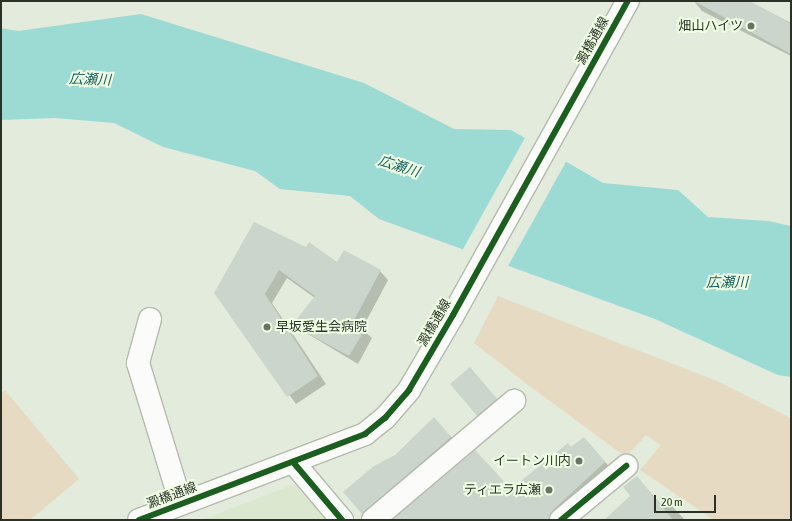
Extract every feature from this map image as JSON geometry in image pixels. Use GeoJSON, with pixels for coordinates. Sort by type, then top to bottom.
{"type":"FeatureCollection","features":[{"type":"Feature","properties":{"kind":"street","name":"澱橋通線"},"geometry":{"type":"LineString","coordinates":[[139,520],[293,462],[376,427],[409,390],[453,316],[628,1]]}},
{"type":"Feature","properties":{"kind":"street"},"geometry":{"type":"LineString","coordinates":[[150,319],[138,363],[181,504]]}},
{"type":"Feature","properties":{"kind":"street"},"geometry":{"type":"LineString","coordinates":[[373,520],[514,401]]}},
{"type":"Feature","properties":{"kind":"street"},"geometry":{"type":"LineString","coordinates":[[293,462],[342,520]]}},
{"type":"Feature","properties":{"kind":"street"},"geometry":{"type":"LineString","coordinates":[[561,520],[626,466]]}},
{"type":"Feature","properties":{"kind":"shaded area"},"geometry":{"type":"Polygon","coordinates":[[[498,296],[717,381],[791,418],[791,520],[714,520],[640,470],[661,445],[646,435],[626,457],[524,382],[474,343],[498,296]]]}},
{"type":"Feature","properties":{"kind":"shaded area"},"geometry":{"type":"Polygon","coordinates":[[[5,390],[79,479],[30,520],[1,520],[1,393],[5,390]]]}},
{"type":"Feature","properties":{"kind":"shaded area"},"geometry":{"type":"Polygon","coordinates":[[[295,484],[326,520],[201,520],[295,484]]]}},
{"type":"Feature","properties":{"kind":"water","name":"広瀬川"},"geometry":{"type":"Polygon","coordinates":[[[141,14],[364,83],[454,129],[511,130],[603,183],[678,190],[708,217],[768,221],[791,226],[791,377],[778,375],[655,319],[379,219],[350,196],[280,189],[255,171],[163,147],[114,123],[55,118],[1,120],[1,28],[18,31],[141,14]]]}},
{"type":"Feature","properties":{"kind":"pier"},"geometry":{"type":"Polygon","coordinates":[[[526,136],[567,160],[507,268],[462,251],[526,136]]]}},
{"type":"Feature","properties":{"kind":"building"},"geometry":{"type":"Polygon","coordinates":[[[694,1],[749,1],[763,8],[791,24],[791,54],[694,1]]]}},
{"type":"Feature","properties":{"kind":"building"},"geometry":{"type":"Polygon","coordinates":[[[254,222],[306,247],[309,242],[337,262],[344,250],[381,270],[353,322],[365,329],[349,356],[292,325],[315,296],[279,270],[265,294],[318,376],[287,397],[214,293],[254,222]]]}},
{"type":"Feature","properties":{"kind":"building"},"geometry":{"type":"Polygon","coordinates":[[[470,367],[497,399],[477,416],[450,384],[470,367]]]}},
{"type":"Feature","properties":{"kind":"building"},"geometry":{"type":"Polygon","coordinates":[[[434,417],[451,437],[362,514],[343,492],[374,466],[395,455],[434,417]]]}},
{"type":"Feature","properties":{"kind":"building"},"geometry":{"type":"Polygon","coordinates":[[[584,437],[605,462],[553,510],[549,520],[392,520],[475,450],[511,489],[568,443],[571,447],[584,437]]]}},
{"type":"Feature","properties":{"kind":"building"},"geometry":{"type":"Polygon","coordinates":[[[637,476],[673,520],[604,520],[630,496],[623,487],[637,476]]]}},
{"type":"Feature","properties":{"kind":"cycle path"},"geometry":{"type":"LineString","coordinates":[[139,520],[365,434],[385,418],[409,390],[453,315],[628,1]]}},
{"type":"Feature","properties":{"kind":"cycle path"},"geometry":{"type":"LineString","coordinates":[[293,462],[342,520]]}},
{"type":"Feature","properties":{"kind":"cycle path"},"geometry":{"type":"LineString","coordinates":[[561,520],[626,466]]}},
{"type":"Feature","properties":{"kind":"place","name":"畑山ハイツ"},"geometry":{"type":"Point","coordinates":[751,26]}},
{"type":"Feature","properties":{"kind":"place","name":"早坂愛生会病院"},"geometry":{"type":"Point","coordinates":[267,327]}},
{"type":"Feature","properties":{"kind":"place","name":"イートン川内"},"geometry":{"type":"Point","coordinates":[579,461]}},
{"type":"Feature","properties":{"kind":"place","name":"ティエラ広瀬"},"geometry":{"type":"Point","coordinates":[549,490]}}]}
